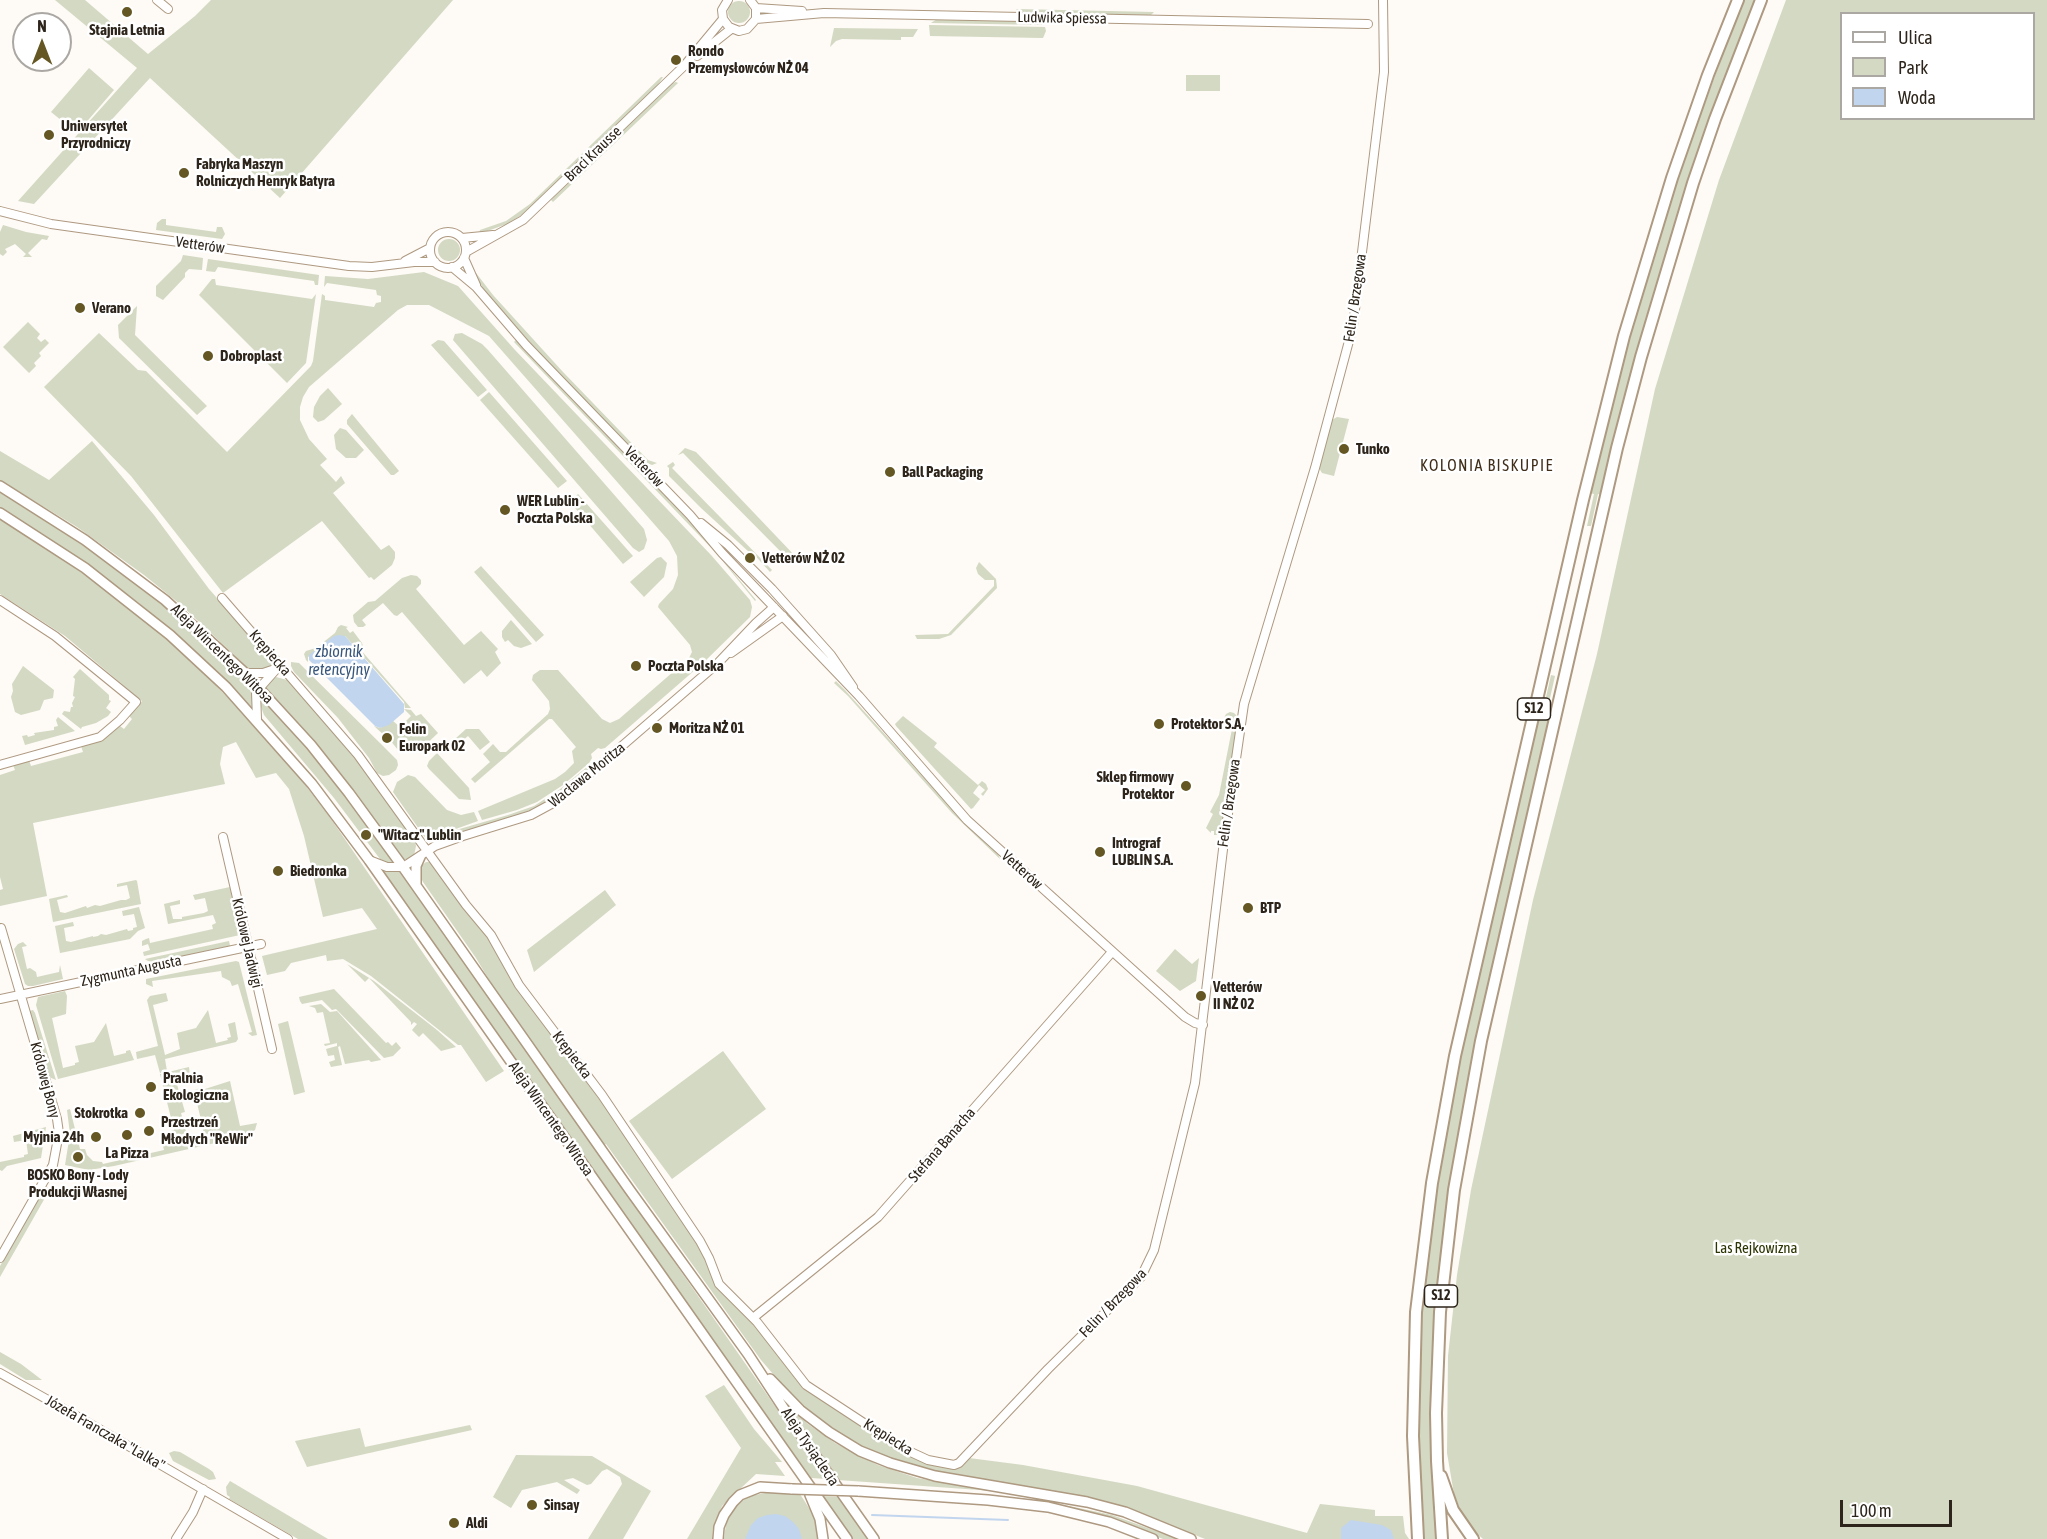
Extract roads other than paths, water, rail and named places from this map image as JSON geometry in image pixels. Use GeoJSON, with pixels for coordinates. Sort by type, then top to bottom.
{"type":"FeatureCollection","features":[{"type":"Feature","properties":{"kind":"highway","name":"S12"},"geometry":{"type":"LineString","coordinates":[[1418,1539],[1413,1436],[1416,1311],[1432,1183],[1455,1056],[1536,700],[1616,365],[1672,178],[1738,0]]}},
{"type":"Feature","properties":{"kind":"highway","name":"S12"},"geometry":{"type":"LineString","coordinates":[[1442,1539],[1437,1461],[1438,1336],[1447,1242],[1463,1132],[1493,985],[1617,448],[1649,326],[1718,110],[1761,0]]}},
{"type":"Feature","properties":{"kind":"highway"},"geometry":{"type":"LineString","coordinates":[[1437,1461],[1453,1510],[1473,1539]]}},
{"type":"Feature","properties":{"kind":"main road","name":"Aleja Wincentego Witosa"},"geometry":{"type":"LineString","coordinates":[[0,486],[71,530],[125,568],[184,616],[259,687],[322,758],[416,885],[748,1354]]}},
{"type":"Feature","properties":{"kind":"main road","name":"Aleja Wincentego Witosa"},"geometry":{"type":"LineString","coordinates":[[0,513],[85,568],[131,603],[191,654],[256,719],[312,784],[369,860],[733,1378]]}},
{"type":"Feature","properties":{"kind":"main road"},"geometry":{"type":"LineString","coordinates":[[416,885],[416,866],[423,854]]}},
{"type":"Feature","properties":{"kind":"main road"},"geometry":{"type":"LineString","coordinates":[[748,1354],[800,1410],[844,1442],[875,1458],[935,1476],[1068,1498],[1110,1508],[1191,1539]]}},
{"type":"Feature","properties":{"kind":"main road","name":"Aleja Tysiąclecia"},"geometry":{"type":"LineString","coordinates":[[748,1354],[805,1441],[874,1539]]}},
{"type":"Feature","properties":{"kind":"main road","name":"Aleja Tysiąclecia"},"geometry":{"type":"LineString","coordinates":[[733,1378],[847,1539]]}},
{"type":"Feature","properties":{"kind":"main road"},"geometry":{"type":"LineString","coordinates":[[799,1472],[820,1519],[823,1539]]}},
{"type":"Feature","properties":{"kind":"main road"},"geometry":{"type":"LineString","coordinates":[[718,1539],[719,1527],[729,1506],[740,1495],[760,1487],[858,1491],[1048,1507],[1109,1522],[1153,1539]]}},
{"type":"Feature","properties":{"kind":"street"},"geometry":{"type":"LineString","coordinates":[[157,0],[168,9]]}},
{"type":"Feature","properties":{"kind":"street","name":"Felin / Brzegowa"},"geometry":{"type":"LineString","coordinates":[[954,1465],[959,1463],[1048,1369],[1141,1277],[1146,1271],[1154,1250],[1195,1083],[1222,852],[1244,704],[1315,468],[1353,326],[1384,72],[1383,0]]}},
{"type":"Feature","properties":{"kind":"street"},"geometry":{"type":"LineString","coordinates":[[723,2],[723,19],[731,28]]}},
{"type":"Feature","properties":{"kind":"street"},"geometry":{"type":"LineString","coordinates":[[756,19],[753,2],[824,13]]}},
{"type":"Feature","properties":{"kind":"street","name":"Ludwika Spiessa"},"geometry":{"type":"LineString","coordinates":[[731,28],[744,30],[756,19],[824,13],[1368,24]]}},
{"type":"Feature","properties":{"kind":"street","name":"Braci Krausse"},"geometry":{"type":"LineString","coordinates":[[684,66],[723,19]]}},
{"type":"Feature","properties":{"kind":"street","name":"Braci Krausse"},"geometry":{"type":"LineString","coordinates":[[465,255],[496,234],[523,220],[684,66],[731,28]]}},
{"type":"Feature","properties":{"kind":"street","name":"Vetterów"},"geometry":{"type":"LineString","coordinates":[[0,211],[51,224],[345,266],[372,267],[435,262]]}},
{"type":"Feature","properties":{"kind":"street"},"geometry":{"type":"LineString","coordinates":[[453,232],[462,238],[465,255],[460,263],[452,267],[443,267],[435,262],[430,248],[434,239],[443,233],[453,232]]}},
{"type":"Feature","properties":{"kind":"street","name":"Braci Krausse"},"geometry":{"type":"LineString","coordinates":[[462,238],[496,234]]}},
{"type":"Feature","properties":{"kind":"street","name":"Vetterów"},"geometry":{"type":"LineString","coordinates":[[401,263],[430,248]]}},
{"type":"Feature","properties":{"kind":"street","name":"Vetterów"},"geometry":{"type":"LineString","coordinates":[[465,255],[476,287]]}},
{"type":"Feature","properties":{"kind":"street","name":"Vetterów"},"geometry":{"type":"LineString","coordinates":[[452,267],[476,287],[526,345],[690,515],[715,545],[859,696],[971,824],[1187,1019],[1203,1025]]}},
{"type":"Feature","properties":{"kind":"street","name":"Vetterów"},"geometry":{"type":"LineString","coordinates":[[690,515],[728,544],[772,589],[831,655],[859,696]]}},
{"type":"Feature","properties":{"kind":"street","name":"Krępiecka"},"geometry":{"type":"LineString","coordinates":[[222,598],[278,667],[358,755],[423,854],[491,934],[519,985],[602,1095],[700,1241],[719,1284],[753,1318],[806,1385],[902,1448],[928,1460],[954,1465]]}},
{"type":"Feature","properties":{"kind":"street"},"geometry":{"type":"LineString","coordinates":[[0,600],[55,636],[136,702],[100,737],[0,765]]}},
{"type":"Feature","properties":{"kind":"street","name":"Wacława Moritza"},"geometry":{"type":"LineString","coordinates":[[403,867],[423,854],[463,836],[531,816],[555,802],[718,663],[774,607]]}},
{"type":"Feature","properties":{"kind":"street","name":"Wacława Moritza"},"geometry":{"type":"LineString","coordinates":[[718,663],[783,616]]}},
{"type":"Feature","properties":{"kind":"street"},"geometry":{"type":"LineString","coordinates":[[245,673],[263,673],[278,667]]}},
{"type":"Feature","properties":{"kind":"street"},"geometry":{"type":"LineString","coordinates":[[256,719],[258,714],[255,697],[259,687],[278,667]]}},
{"type":"Feature","properties":{"kind":"street","name":"Królowej Jadwigi"},"geometry":{"type":"LineString","coordinates":[[223,837],[272,1049]]}},
{"type":"Feature","properties":{"kind":"street"},"geometry":{"type":"LineString","coordinates":[[369,860],[387,867],[403,867]]}},
{"type":"Feature","properties":{"kind":"street","name":"Królowej Bony"},"geometry":{"type":"LineString","coordinates":[[0,1258],[53,1165],[58,1140],[57,1119],[1,928]]}},
{"type":"Feature","properties":{"kind":"street","name":"Zygmunta Augusta"},"geometry":{"type":"LineString","coordinates":[[0,999],[261,944]]}},
{"type":"Feature","properties":{"kind":"street","name":"Stefana Banacha"},"geometry":{"type":"LineString","coordinates":[[753,1318],[878,1217],[1112,952]]}},
{"type":"Feature","properties":{"kind":"street","name":"Józefa Franczaka \"Lalka\""},"geometry":{"type":"LineString","coordinates":[[3,1373],[288,1539]]}},
{"type":"Feature","properties":{"kind":"street"},"geometry":{"type":"LineString","coordinates":[[176,1539],[193,1512],[203,1489]]}},
{"type":"Feature","properties":{"kind":"water","name":"zbiornik retencyjny"},"geometry":{"type":"Polygon","coordinates":[[[334,636],[345,636],[404,704],[404,712],[389,725],[380,728],[375,726],[309,660],[309,655],[334,636]]]}},
{"type":"Feature","properties":{"kind":"water"},"geometry":{"type":"Polygon","coordinates":[[[776,1514],[785,1516],[793,1522],[799,1529],[802,1539],[745,1539],[751,1525],[758,1518],[776,1514]]]}},
{"type":"Feature","properties":{"kind":"water"},"geometry":{"type":"Polygon","coordinates":[[[1351,1520],[1382,1525],[1391,1530],[1394,1539],[1341,1539],[1341,1528],[1351,1520]]]}},
{"type":"Feature","properties":{"kind":"waterway"},"geometry":{"type":"LineString","coordinates":[[872,1515],[1008,1520]]}},
{"type":"Feature","properties":{"kind":"place","name":"Stajnia Letnia"},"geometry":{"type":"Point","coordinates":[127,12]}},
{"type":"Feature","properties":{"kind":"place","name":"Rondo Przemysłowców NŻ 04"},"geometry":{"type":"Point","coordinates":[676,60]}},
{"type":"Feature","properties":{"kind":"place","name":"Uniwersytet Przyrodniczy"},"geometry":{"type":"Point","coordinates":[49,135]}},
{"type":"Feature","properties":{"kind":"place","name":"Fabryka Maszyn Rolniczych Henryk Batyra"},"geometry":{"type":"Point","coordinates":[184,173]}},
{"type":"Feature","properties":{"kind":"place","name":"Verano"},"geometry":{"type":"Point","coordinates":[80,308]}},
{"type":"Feature","properties":{"kind":"place","name":"Dobroplast"},"geometry":{"type":"Point","coordinates":[208,356]}},
{"type":"Feature","properties":{"kind":"place","name":"Tunko"},"geometry":{"type":"Point","coordinates":[1344,449]}},
{"type":"Feature","properties":{"kind":"place","name":"Ball Packaging"},"geometry":{"type":"Point","coordinates":[890,472]}},
{"type":"Feature","properties":{"kind":"place","name":"WER Lublin - Poczta Polska"},"geometry":{"type":"Point","coordinates":[505,510]}},
{"type":"Feature","properties":{"kind":"place","name":"Vetterów NŻ 02"},"geometry":{"type":"Point","coordinates":[750,558]}},
{"type":"Feature","properties":{"kind":"place","name":"Poczta Polska"},"geometry":{"type":"Point","coordinates":[636,666]}},
{"type":"Feature","properties":{"kind":"place","name":"Protektor S.A,"},"geometry":{"type":"Point","coordinates":[1159,724]}},
{"type":"Feature","properties":{"kind":"place","name":"Moritza NŻ 01"},"geometry":{"type":"Point","coordinates":[657,728]}},
{"type":"Feature","properties":{"kind":"place","name":"Felin Europark 02"},"geometry":{"type":"Point","coordinates":[387,738]}},
{"type":"Feature","properties":{"kind":"place","name":"Sklep firmowy Protektor"},"geometry":{"type":"Point","coordinates":[1186,786]}},
{"type":"Feature","properties":{"kind":"place","name":"\"Witacz\" Lublin"},"geometry":{"type":"Point","coordinates":[366,835]}},
{"type":"Feature","properties":{"kind":"place","name":"Intrograf LUBLIN S.A."},"geometry":{"type":"Point","coordinates":[1100,852]}},
{"type":"Feature","properties":{"kind":"place","name":"Biedronka"},"geometry":{"type":"Point","coordinates":[278,871]}},
{"type":"Feature","properties":{"kind":"place","name":"BTP"},"geometry":{"type":"Point","coordinates":[1248,908]}},
{"type":"Feature","properties":{"kind":"place","name":"Vetterów II NŻ 02"},"geometry":{"type":"Point","coordinates":[1201,996]}},
{"type":"Feature","properties":{"kind":"place","name":"Pralnia Ekologiczna"},"geometry":{"type":"Point","coordinates":[151,1087]}},
{"type":"Feature","properties":{"kind":"place","name":"Stokrotka"},"geometry":{"type":"Point","coordinates":[140,1113]}},
{"type":"Feature","properties":{"kind":"place","name":"Przestrzeń Młodych \"ReWir\""},"geometry":{"type":"Point","coordinates":[149,1131]}},
{"type":"Feature","properties":{"kind":"place","name":"La Pizza"},"geometry":{"type":"Point","coordinates":[127,1135]}},
{"type":"Feature","properties":{"kind":"place","name":"Myjnia 24h"},"geometry":{"type":"Point","coordinates":[96,1137]}},
{"type":"Feature","properties":{"kind":"place","name":"BOSKO Bony - Lody Produkcji Własnej"},"geometry":{"type":"Point","coordinates":[78,1157]}},
{"type":"Feature","properties":{"kind":"place","name":"Sinsay"},"geometry":{"type":"Point","coordinates":[532,1505]}},
{"type":"Feature","properties":{"kind":"place","name":"Aldi"},"geometry":{"type":"Point","coordinates":[454,1523]}},
{"type":"Feature","properties":{"kind":"district","name":"KOLONIA BISKUPIE"},"geometry":{"type":"Point","coordinates":[1487,466]}},
{"type":"Feature","properties":{"kind":"park label","name":"Las Rejkowizna"},"geometry":{"type":"Point","coordinates":[1756,1248]}}]}
